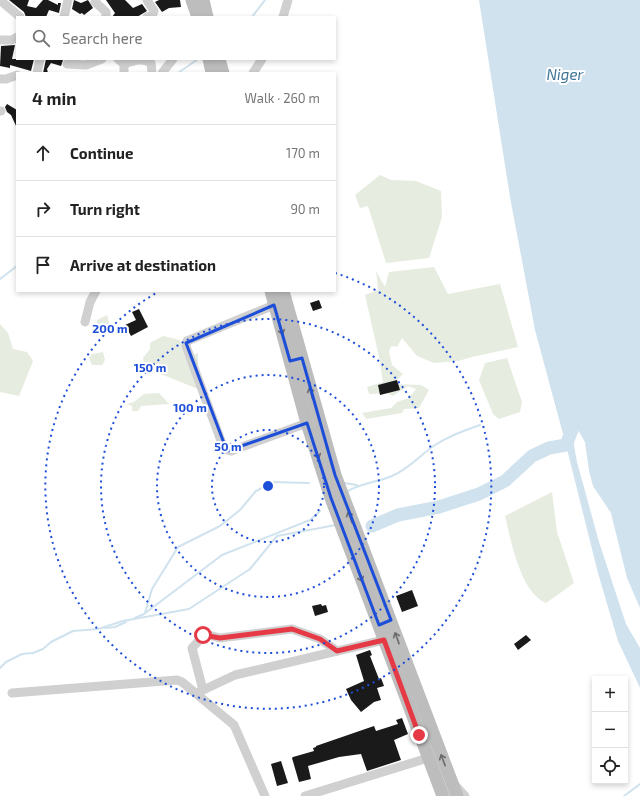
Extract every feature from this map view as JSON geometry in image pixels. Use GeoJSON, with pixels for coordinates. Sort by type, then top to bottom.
{"type":"FeatureCollection","features":[{"type":"Feature","properties":{"kind":"main road"},"geometry":{"type":"LineString","coordinates":[[192,0],[198,16]]}},
{"type":"Feature","properties":{"kind":"main road"},"geometry":{"type":"LineString","coordinates":[[202,0],[207,16]]}},
{"type":"Feature","properties":{"kind":"main road"},"geometry":{"type":"LineString","coordinates":[[209,60],[212,72]]}},
{"type":"Feature","properties":{"kind":"main road"},"geometry":{"type":"LineString","coordinates":[[219,60],[223,72]]}},
{"type":"Feature","properties":{"kind":"main road"},"geometry":{"type":"LineString","coordinates":[[271,292],[274,305],[296,360]]}},
{"type":"Feature","properties":{"kind":"main road"},"geometry":{"type":"LineString","coordinates":[[283,292],[296,360],[331,498],[385,622],[457,796]]}},
{"type":"Feature","properties":{"kind":"main road"},"geometry":{"type":"LineString","coordinates":[[385,622],[384,640],[443,796]]}},
{"type":"Feature","properties":{"kind":"street"},"geometry":{"type":"LineString","coordinates":[[0,0],[19,16]]}},
{"type":"Feature","properties":{"kind":"street"},"geometry":{"type":"LineString","coordinates":[[149,0],[154,11],[152,16]]}},
{"type":"Feature","properties":{"kind":"street"},"geometry":{"type":"LineString","coordinates":[[283,16],[288,0]]}},
{"type":"Feature","properties":{"kind":"street"},"geometry":{"type":"LineString","coordinates":[[64,16],[65,1]]}},
{"type":"Feature","properties":{"kind":"street"},"geometry":{"type":"LineString","coordinates":[[94,1],[106,12],[106,16]]}},
{"type":"Feature","properties":{"kind":"street"},"geometry":{"type":"LineString","coordinates":[[0,40],[12,40],[16,38]]}},
{"type":"Feature","properties":{"kind":"street"},"geometry":{"type":"LineString","coordinates":[[36,72],[40,60]]}},
{"type":"Feature","properties":{"kind":"street"},"geometry":{"type":"LineString","coordinates":[[67,65],[86,65],[99,60]]}},
{"type":"Feature","properties":{"kind":"street"},"geometry":{"type":"LineString","coordinates":[[122,65],[142,60],[151,63],[152,72]]}},
{"type":"Feature","properties":{"kind":"street"},"geometry":{"type":"LineString","coordinates":[[163,72],[172,60]]}},
{"type":"Feature","properties":{"kind":"street"},"geometry":{"type":"LineString","coordinates":[[254,72],[261,60]]}},
{"type":"Feature","properties":{"kind":"street"},"geometry":{"type":"LineString","coordinates":[[0,79],[6,79],[16,75]]}},
{"type":"Feature","properties":{"kind":"street"},"geometry":{"type":"LineString","coordinates":[[85,322],[90,302],[95,292]]}},
{"type":"Feature","properties":{"kind":"street"},"geometry":{"type":"LineString","coordinates":[[274,305],[187,341],[186,346],[224,449],[227,451],[231,451],[312,424]]}},
{"type":"Feature","properties":{"kind":"street"},"geometry":{"type":"LineString","coordinates":[[199,692],[192,648],[205,634],[220,638],[292,629],[320,639],[337,651]]}},
{"type":"Feature","properties":{"kind":"street"},"geometry":{"type":"LineString","coordinates":[[199,692],[235,675],[384,640]]}},
{"type":"Feature","properties":{"kind":"street"},"geometry":{"type":"LineString","coordinates":[[12,693],[177,680],[199,692],[234,725],[265,796]]}},
{"type":"Feature","properties":{"kind":"street"},"geometry":{"type":"LineString","coordinates":[[305,796],[428,758]]}},
{"type":"Feature","properties":{"kind":"street"},"geometry":{"type":"LineString","coordinates":[[451,782],[465,796]]}},
{"type":"Feature","properties":{"kind":"highlighted area"},"geometry":{"type":"Polygon","coordinates":[[[274,305],[290,361],[302,358],[335,475],[391,620],[379,625],[331,498],[307,423],[227,451],[186,343],[274,305]]]}},
{"type":"Feature","properties":{"kind":"shaded area"},"geometry":{"type":"Polygon","coordinates":[[[380,175],[391,180],[416,181],[441,191],[442,217],[429,258],[386,263],[368,206],[360,208],[355,195],[380,175]]]}},
{"type":"Feature","properties":{"kind":"shaded area"},"geometry":{"type":"Polygon","coordinates":[[[434,267],[448,294],[500,284],[518,347],[458,361],[434,363],[417,356],[402,338],[397,347],[391,346],[389,352],[392,365],[403,374],[393,384],[421,385],[429,390],[419,408],[404,409],[402,413],[366,419],[362,413],[391,408],[397,402],[409,398],[416,389],[408,386],[393,396],[387,393],[369,394],[367,387],[383,382],[365,295],[378,290],[376,271],[385,287],[389,272],[434,267]]]}},
{"type":"Feature","properties":{"kind":"shaded area"},"geometry":{"type":"Polygon","coordinates":[[[107,315],[111,330],[103,333],[96,330],[97,320],[107,315]]]}},
{"type":"Feature","properties":{"kind":"shaded area"},"geometry":{"type":"Polygon","coordinates":[[[0,324],[8,333],[13,349],[27,352],[33,361],[19,396],[0,392],[0,324]]]}},
{"type":"Feature","properties":{"kind":"shaded area"},"geometry":{"type":"Polygon","coordinates":[[[163,336],[180,340],[186,358],[198,353],[198,389],[146,368],[143,358],[150,349],[150,343],[163,336]]]}},
{"type":"Feature","properties":{"kind":"shaded area"},"geometry":{"type":"Polygon","coordinates":[[[103,352],[105,360],[102,365],[92,365],[89,358],[92,354],[103,352]]]}},
{"type":"Feature","properties":{"kind":"shaded area"},"geometry":{"type":"Polygon","coordinates":[[[507,358],[522,402],[520,412],[499,419],[493,414],[479,380],[485,363],[507,358]]]}},
{"type":"Feature","properties":{"kind":"shaded area"},"geometry":{"type":"Polygon","coordinates":[[[159,393],[169,404],[141,406],[138,411],[132,411],[132,406],[127,404],[134,402],[144,394],[159,393]]]}},
{"type":"Feature","properties":{"kind":"shaded area"},"geometry":{"type":"Polygon","coordinates":[[[552,492],[557,532],[574,583],[546,603],[537,597],[529,588],[523,577],[514,551],[505,516],[552,492]]]}},
{"type":"Feature","properties":{"kind":"water","name":"Niger"},"geometry":{"type":"Polygon","coordinates":[[[479,0],[640,0],[640,608],[627,578],[611,513],[593,486],[589,471],[585,442],[578,430],[573,431],[573,440],[577,462],[599,542],[626,624],[640,648],[640,688],[618,641],[598,573],[535,330],[510,197],[479,0]]]}},
{"type":"Feature","properties":{"kind":"building"},"geometry":{"type":"Polygon","coordinates":[[[9,0],[29,0],[27,6],[36,8],[43,0],[48,0],[58,5],[58,3],[61,3],[59,13],[49,10],[46,16],[26,16],[24,12],[9,0]]]}},
{"type":"Feature","properties":{"kind":"building"},"geometry":{"type":"Polygon","coordinates":[[[74,0],[81,3],[88,0],[93,8],[84,15],[82,13],[80,14],[72,9],[74,0]]]}},
{"type":"Feature","properties":{"kind":"building"},"geometry":{"type":"Polygon","coordinates":[[[106,0],[125,0],[133,8],[142,4],[147,11],[139,16],[113,16],[115,13],[106,0]]]}},
{"type":"Feature","properties":{"kind":"building"},"geometry":{"type":"Polygon","coordinates":[[[159,0],[180,0],[181,7],[169,8],[162,12],[155,2],[159,0]]]}},
{"type":"Feature","properties":{"kind":"building"},"geometry":{"type":"Polygon","coordinates":[[[15,45],[12,59],[34,60],[31,71],[10,65],[10,68],[0,66],[1,46],[15,45]]]}},
{"type":"Feature","properties":{"kind":"building"},"geometry":{"type":"Polygon","coordinates":[[[46,60],[63,60],[61,66],[51,63],[47,69],[48,72],[43,72],[46,60]]]}},
{"type":"Feature","properties":{"kind":"building"},"geometry":{"type":"Polygon","coordinates":[[[7,104],[16,109],[16,126],[11,115],[7,112],[5,107],[7,104]]]}},
{"type":"Feature","properties":{"kind":"building"},"geometry":{"type":"Polygon","coordinates":[[[319,300],[322,308],[313,311],[310,303],[319,300]]]}},
{"type":"Feature","properties":{"kind":"building"},"geometry":{"type":"Polygon","coordinates":[[[139,309],[148,327],[131,336],[125,325],[136,320],[132,312],[139,309]]]}},
{"type":"Feature","properties":{"kind":"building"},"geometry":{"type":"Polygon","coordinates":[[[397,380],[400,390],[380,395],[378,385],[397,380]]]}},
{"type":"Feature","properties":{"kind":"building"},"geometry":{"type":"Polygon","coordinates":[[[412,590],[418,606],[402,612],[396,596],[412,590]]]}},
{"type":"Feature","properties":{"kind":"building"},"geometry":{"type":"Polygon","coordinates":[[[321,604],[322,606],[326,605],[328,612],[315,616],[312,606],[321,604]]]}},
{"type":"Feature","properties":{"kind":"building"},"geometry":{"type":"Polygon","coordinates":[[[526,635],[531,640],[518,650],[514,644],[526,635]]]}},
{"type":"Feature","properties":{"kind":"building"},"geometry":{"type":"Polygon","coordinates":[[[370,650],[372,655],[370,656],[379,679],[381,678],[384,686],[377,688],[381,700],[374,702],[361,712],[351,700],[346,689],[364,681],[356,655],[370,650]]]}},
{"type":"Feature","properties":{"kind":"building"},"geometry":{"type":"Polygon","coordinates":[[[402,718],[408,734],[394,740],[401,760],[367,771],[361,754],[339,757],[308,766],[311,779],[299,782],[292,758],[293,757],[314,751],[313,748],[316,746],[374,726],[376,731],[398,724],[396,720],[402,718]]]}},
{"type":"Feature","properties":{"kind":"building"},"geometry":{"type":"Polygon","coordinates":[[[281,761],[288,783],[277,786],[271,764],[281,761]]]}},
{"type":"Feature","properties":{"kind":"waterway"},"geometry":{"type":"LineString","coordinates":[[253,16],[265,0]]}},
{"type":"Feature","properties":{"kind":"waterway"},"geometry":{"type":"LineString","coordinates":[[179,72],[197,60]]}},
{"type":"Feature","properties":{"kind":"waterway"},"geometry":{"type":"LineString","coordinates":[[0,279],[16,267]]}},
{"type":"Feature","properties":{"kind":"waterway"},"geometry":{"type":"LineString","coordinates":[[348,491],[398,473],[440,442],[480,425]]}},
{"type":"Feature","properties":{"kind":"waterway"},"geometry":{"type":"LineString","coordinates":[[372,526],[398,515],[439,507],[479,494],[505,481],[532,456],[549,448],[566,445],[572,430]]}},
{"type":"Feature","properties":{"kind":"waterway"},"geometry":{"type":"LineString","coordinates":[[145,613],[152,589],[178,547],[220,526],[240,510],[256,491],[273,482],[309,483]]}},
{"type":"Feature","properties":{"kind":"waterway"},"geometry":{"type":"LineString","coordinates":[[344,483],[357,485]]}},
{"type":"Feature","properties":{"kind":"waterway"},"geometry":{"type":"LineString","coordinates":[[135,618],[144,614],[222,555],[310,520],[320,511]]}},
{"type":"Feature","properties":{"kind":"waterway"},"geometry":{"type":"LineString","coordinates":[[0,668],[6,662],[22,654],[33,653],[43,649],[51,642],[73,631],[98,629],[123,621],[189,609],[250,569],[277,536],[336,525]]}},
{"type":"Feature","properties":{"kind":"waterway"},"geometry":{"type":"LineString","coordinates":[[105,628],[115,627],[126,622]]}},
{"type":"Feature","properties":{"kind":"waterway"},"geometry":{"type":"LineString","coordinates":[[624,796],[640,784]]}},
{"type":"Feature","properties":{"kind":"route"},"geometry":{"type":"LineString","coordinates":[[203,635],[205,634],[220,638],[292,629],[320,639],[337,651],[384,640],[419,735]]}}]}
